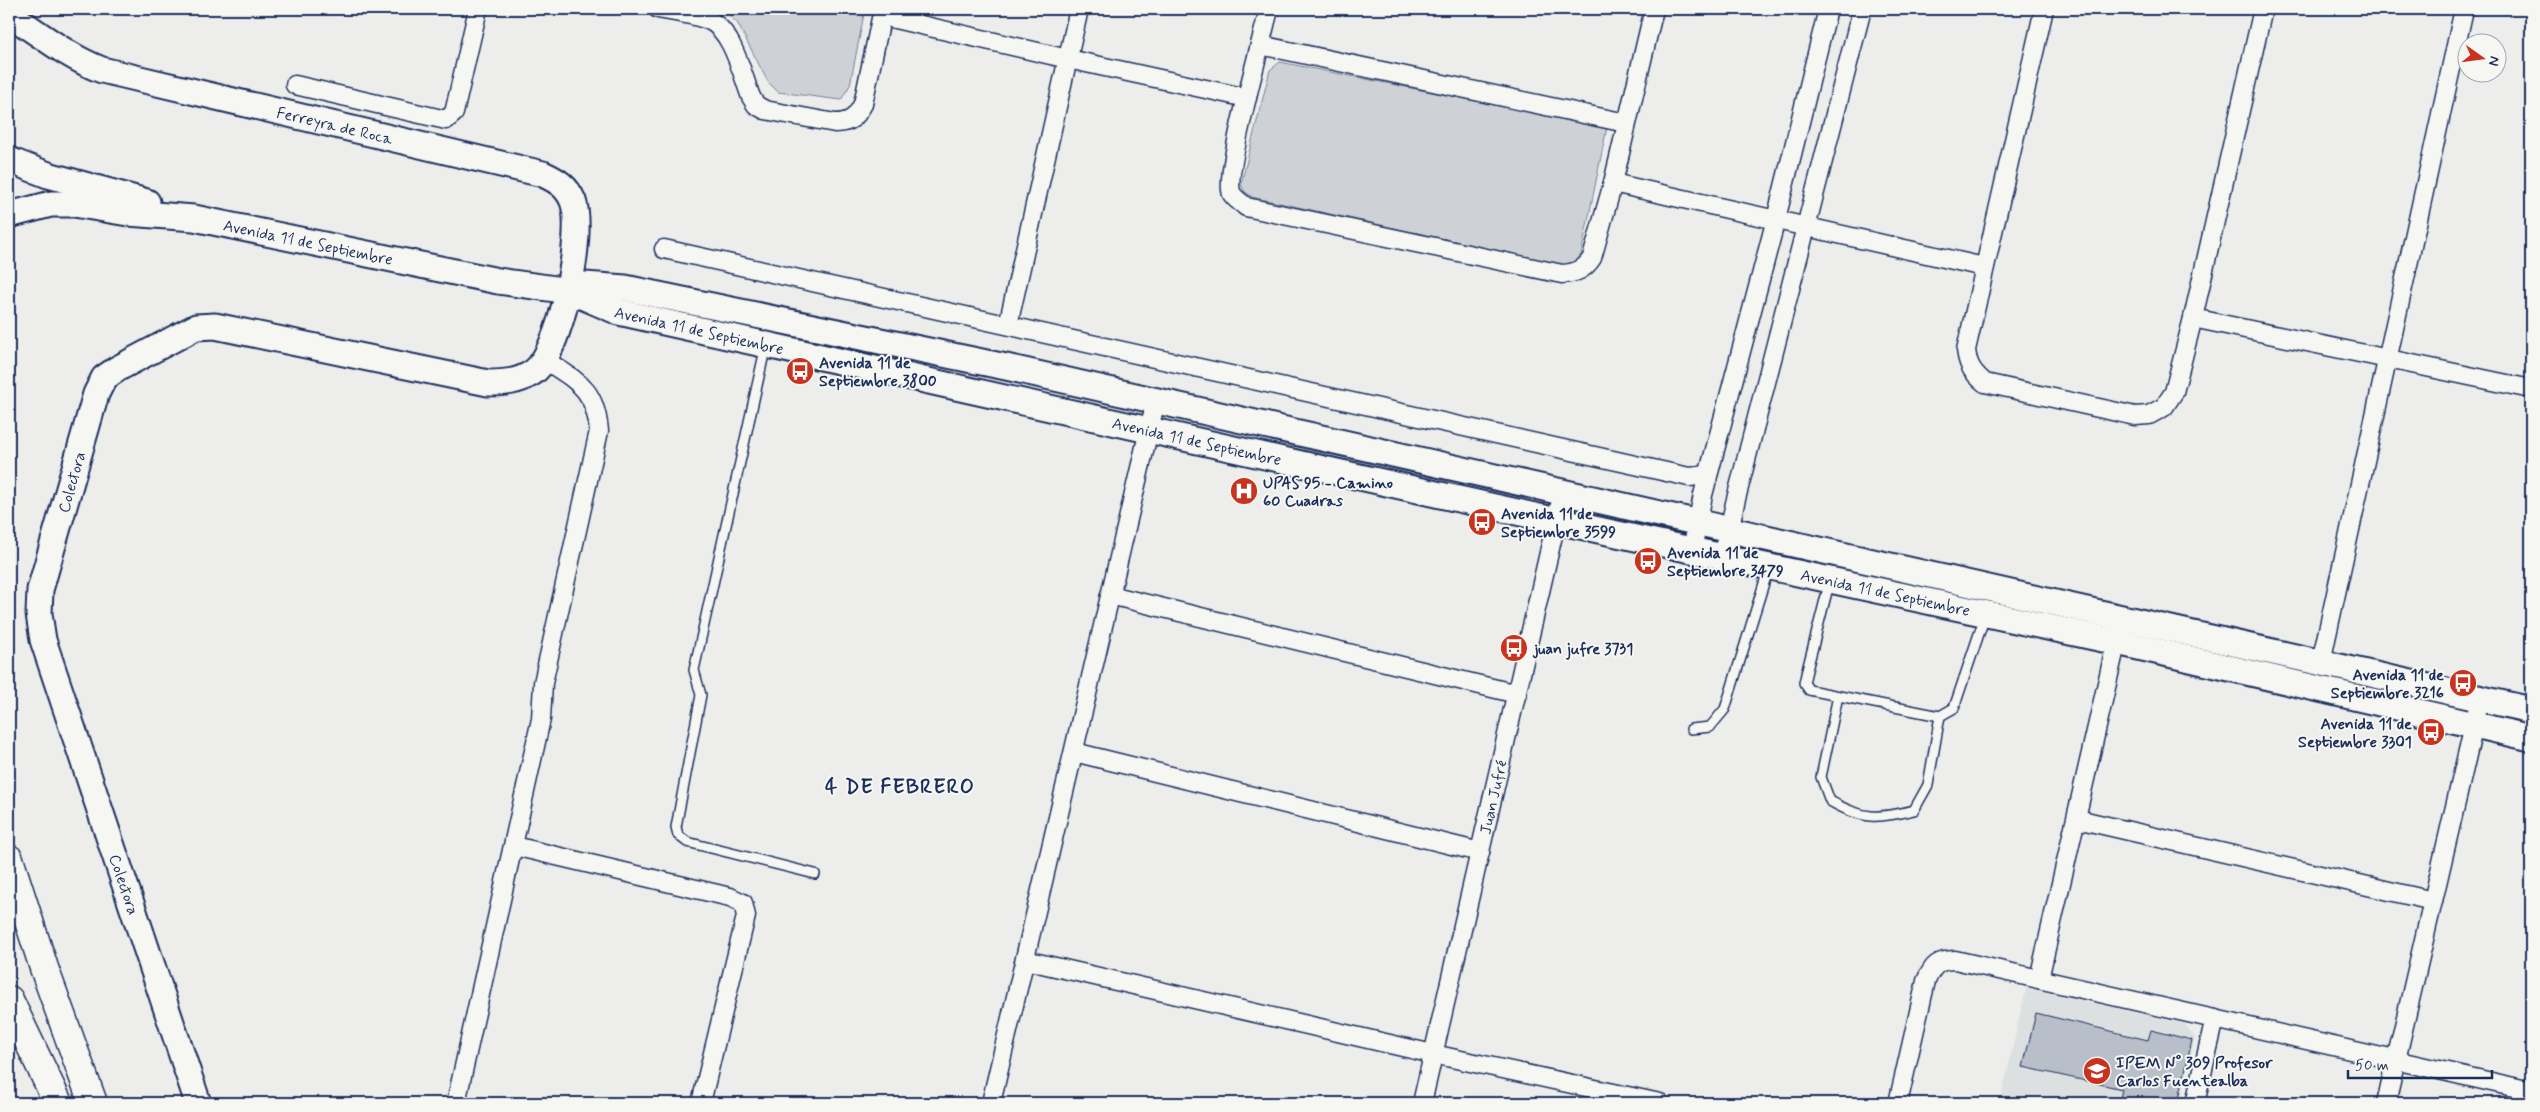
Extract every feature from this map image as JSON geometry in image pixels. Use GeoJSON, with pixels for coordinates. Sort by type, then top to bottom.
{"type":"FeatureCollection","features":[{"type":"Feature","properties":{"kind":"highway"},"geometry":{"type":"LineString","coordinates":[[9,859],[44,968],[94,1103]]}},
{"type":"Feature","properties":{"kind":"highway"},"geometry":{"type":"LineString","coordinates":[[9,1000],[58,1103]]}},
{"type":"Feature","properties":{"kind":"main road","name":"Ferreyra de Roca"},"geometry":{"type":"LineString","coordinates":[[21,16],[83,63],[102,70],[543,174],[559,181],[573,202],[576,223],[570,291]]}},
{"type":"Feature","properties":{"kind":"main road","name":"Avenida 11 de Septiembre"},"geometry":{"type":"LineString","coordinates":[[9,160],[74,182],[133,196],[194,218]]}},
{"type":"Feature","properties":{"kind":"main road","name":"Avenida 11 de Septiembre"},"geometry":{"type":"LineString","coordinates":[[9,215],[51,204],[74,204],[128,213],[194,218],[498,281],[570,291],[585,285],[601,285],[769,331],[1150,429],[1557,521],[2117,642],[2531,738]]}},
{"type":"Feature","properties":{"kind":"main road","name":"Colectora"},"geometry":{"type":"LineString","coordinates":[[198,1103],[43,640],[39,614],[40,590],[96,394],[104,378],[117,369],[196,327],[215,326],[488,383],[510,383],[533,373],[545,360],[570,291]]}},
{"type":"Feature","properties":{"kind":"main road","name":"Avenida 11 de Septiembre"},"geometry":{"type":"LineString","coordinates":[[769,331],[1156,400],[2531,710]]}},
{"type":"Feature","properties":{"kind":"street"},"geometry":{"type":"LineString","coordinates":[[295,85],[446,120],[454,113],[478,9]]}},
{"type":"Feature","properties":{"kind":"street"},"geometry":{"type":"LineString","coordinates":[[658,9],[708,19],[719,26],[727,36],[750,97],[756,105],[765,110],[835,123],[845,123],[856,118],[863,104],[883,12],[1068,59],[1246,98]]}},
{"type":"Feature","properties":{"kind":"street"},"geometry":{"type":"LineString","coordinates":[[1008,325],[1079,9]]}},
{"type":"Feature","properties":{"kind":"street"},"geometry":{"type":"LineString","coordinates":[[1269,9],[1246,98],[1230,179],[1231,193],[1246,207],[1562,274],[1574,274],[1586,267],[1592,258],[1613,183],[1654,9]]}},
{"type":"Feature","properties":{"kind":"street"},"geometry":{"type":"LineString","coordinates":[[1692,550],[1708,475],[1776,219],[1828,9]]}},
{"type":"Feature","properties":{"kind":"street"},"geometry":{"type":"LineString","coordinates":[[1723,557],[1805,226],[1862,9]]}},
{"type":"Feature","properties":{"kind":"street"},"geometry":{"type":"LineString","coordinates":[[2044,9],[1984,266],[1966,350],[1967,362],[1975,374],[1985,383],[2135,416],[2150,415],[2164,407],[2174,392],[2193,318],[2262,9]]}},
{"type":"Feature","properties":{"kind":"street"},"geometry":{"type":"LineString","coordinates":[[2321,662],[2386,358],[2464,9]]}},
{"type":"Feature","properties":{"kind":"street"},"geometry":{"type":"LineString","coordinates":[[1260,45],[1626,123]]}},
{"type":"Feature","properties":{"kind":"street"},"geometry":{"type":"LineString","coordinates":[[1613,183],[1984,266]]}},
{"type":"Feature","properties":{"kind":"street"},"geometry":{"type":"LineString","coordinates":[[664,249],[1688,477],[1708,475]]}},
{"type":"Feature","properties":{"kind":"street"},"geometry":{"type":"LineString","coordinates":[[2193,318],[2531,389]]}},
{"type":"Feature","properties":{"kind":"street"},"geometry":{"type":"LineString","coordinates":[[456,1103],[514,846],[541,719],[543,683],[599,431],[597,412],[584,387],[545,360]]}},
{"type":"Feature","properties":{"kind":"street"},"geometry":{"type":"LineString","coordinates":[[991,1103],[1156,400]]}},
{"type":"Feature","properties":{"kind":"street","name":"Juan Jufré"},"geometry":{"type":"LineString","coordinates":[[1422,1103],[1563,492]]}},
{"type":"Feature","properties":{"kind":"street"},"geometry":{"type":"LineString","coordinates":[[1110,595],[1517,694]]}},
{"type":"Feature","properties":{"kind":"street"},"geometry":{"type":"LineString","coordinates":[[2039,979],[2122,618]]}},
{"type":"Feature","properties":{"kind":"street"},"geometry":{"type":"LineString","coordinates":[[2386,1103],[2480,699]]}},
{"type":"Feature","properties":{"kind":"street"},"geometry":{"type":"LineString","coordinates":[[1074,752],[1480,852]]}},
{"type":"Feature","properties":{"kind":"street"},"geometry":{"type":"LineString","coordinates":[[2076,818],[2432,900]]}},
{"type":"Feature","properties":{"kind":"street"},"geometry":{"type":"LineString","coordinates":[[514,846],[730,897],[743,903],[746,916],[701,1103]]}},
{"type":"Feature","properties":{"kind":"street"},"geometry":{"type":"LineString","coordinates":[[1025,960],[1433,1054],[1660,1103]]}},
{"type":"Feature","properties":{"kind":"street"},"geometry":{"type":"LineString","coordinates":[[1898,1103],[1926,981],[1932,966],[1944,960],[1955,960],[2531,1091]]}},
{"type":"Feature","properties":{"kind":"street"},"geometry":{"type":"LineString","coordinates":[[2195,1103],[2215,1019]]}},
{"type":"Feature","properties":{"kind":"lane"},"geometry":{"type":"LineString","coordinates":[[769,331],[694,670],[701,695],[676,827],[678,835],[687,842],[816,874]]}},
{"type":"Feature","properties":{"kind":"lane"},"geometry":{"type":"LineString","coordinates":[[1691,729],[1710,727],[1725,709],[1769,567]]}},
{"type":"Feature","properties":{"kind":"lane"},"geometry":{"type":"LineString","coordinates":[[1830,580],[1804,684],[1809,690],[1940,716],[1954,708],[1986,614]]}},
{"type":"Feature","properties":{"kind":"lane"},"geometry":{"type":"LineString","coordinates":[[1838,696],[1821,777],[1830,801],[1852,814],[1884,818],[1914,810],[1928,785],[1940,716]]}},
{"type":"Feature","properties":{"kind":"shaded area"},"geometry":{"type":"Polygon","coordinates":[[[723,9],[865,9],[850,85],[841,100],[778,92],[768,82],[738,24],[723,9]]]}},
{"type":"Feature","properties":{"kind":"shaded area"},"geometry":{"type":"Polygon","coordinates":[[[1280,62],[1607,127],[1581,255],[1575,263],[1564,265],[1252,197],[1244,191],[1241,184],[1270,70],[1280,62]]]}},
{"type":"Feature","properties":{"kind":"shaded area","name":"IPEM N° 309 Profesor Carlos Fuentealba"},"geometry":{"type":"Polygon","coordinates":[[[2026,988],[2185,1024],[2195,1038],[2180,1103],[2000,1103],[2026,988]]]}},
{"type":"Feature","properties":{"kind":"building"},"geometry":{"type":"Polygon","coordinates":[[[2036,1013],[2148,1040],[2151,1030],[2192,1040],[2178,1103],[2119,1103],[2122,1089],[2023,1067],[2036,1013]]]}},
{"type":"Feature","properties":{"kind":"place","name":"Avenida 11 de Septiembre 3800"},"geometry":{"type":"Point","coordinates":[800,371]}},
{"type":"Feature","properties":{"kind":"place","name":"UPAS 95 - Camino 60 Cuadras"},"geometry":{"type":"Point","coordinates":[1244,491]}},
{"type":"Feature","properties":{"kind":"place","name":"Avenida 11 de Septiembre 3599"},"geometry":{"type":"Point","coordinates":[1482,522]}},
{"type":"Feature","properties":{"kind":"place","name":"Avenida 11 de Septiembre 3479"},"geometry":{"type":"Point","coordinates":[1648,561]}},
{"type":"Feature","properties":{"kind":"place","name":"juan jufre 3731"},"geometry":{"type":"Point","coordinates":[1514,648]}},
{"type":"Feature","properties":{"kind":"place","name":"Avenida 11 de Septiembre 3216"},"geometry":{"type":"Point","coordinates":[2463,683]}},
{"type":"Feature","properties":{"kind":"place","name":"Avenida 11 de Septiembre 3301"},"geometry":{"type":"Point","coordinates":[2431,732]}},
{"type":"Feature","properties":{"kind":"place","name":"IPEM N° 309 Profesor Carlos Fuentealba"},"geometry":{"type":"Point","coordinates":[2097,1071]}},
{"type":"Feature","properties":{"kind":"district","name":"4 DE FEBRERO"},"geometry":{"type":"Point","coordinates":[900,786]}}]}
